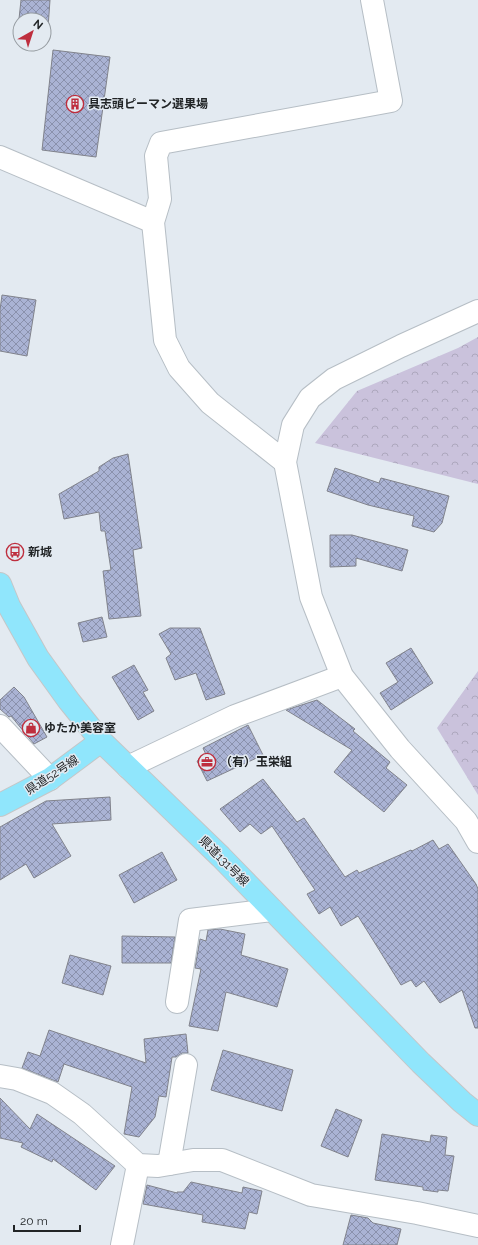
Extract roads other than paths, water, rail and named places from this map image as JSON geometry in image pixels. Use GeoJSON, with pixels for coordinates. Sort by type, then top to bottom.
{"type":"FeatureCollection","features":[{"type":"Feature","properties":{"kind":"main road","name":"県道131号線"},"geometry":{"type":"LineString","coordinates":[[0,584],[9,606],[38,658],[69,701],[101,741],[221,857],[426,1068],[478,1115]]}},
{"type":"Feature","properties":{"kind":"main road","name":"県道52号線"},"geometry":{"type":"LineString","coordinates":[[0,805],[50,779],[101,741]]}},
{"type":"Feature","properties":{"kind":"street"},"geometry":{"type":"LineString","coordinates":[[285,462],[210,403],[179,368],[166,340],[153,222],[160,199],[156,156],[162,143],[391,101],[372,0]]}},
{"type":"Feature","properties":{"kind":"street"},"geometry":{"type":"LineString","coordinates":[[0,157],[153,222]]}},
{"type":"Feature","properties":{"kind":"street"},"geometry":{"type":"LineString","coordinates":[[478,312],[401,346],[334,379],[310,398],[293,425],[285,462],[311,597],[342,676],[400,749],[472,822],[478,842]]}},
{"type":"Feature","properties":{"kind":"street"},"geometry":{"type":"LineString","coordinates":[[128,767],[235,716],[342,676]]}},
{"type":"Feature","properties":{"kind":"street"},"geometry":{"type":"LineString","coordinates":[[0,726],[50,779]]}},
{"type":"Feature","properties":{"kind":"street"},"geometry":{"type":"LineString","coordinates":[[177,1002],[190,920],[272,910]]}},
{"type":"Feature","properties":{"kind":"street"},"geometry":{"type":"LineString","coordinates":[[169,1164],[186,1065]]}},
{"type":"Feature","properties":{"kind":"street"},"geometry":{"type":"LineString","coordinates":[[0,1076],[17,1079],[52,1093],[82,1114],[138,1165],[158,1166],[193,1160],[222,1160],[311,1195],[417,1213],[478,1226]]}},
{"type":"Feature","properties":{"kind":"street"},"geometry":{"type":"LineString","coordinates":[[122,1245],[138,1165]]}},
{"type":"Feature","properties":{"kind":"place","name":"具志頭ピーマン選果場"},"geometry":{"type":"Point","coordinates":[75,104]}},
{"type":"Feature","properties":{"kind":"place","name":"新城"},"geometry":{"type":"Point","coordinates":[15,552]}},
{"type":"Feature","properties":{"kind":"place","name":"ゆたか美容室"},"geometry":{"type":"Point","coordinates":[31,728]}},
{"type":"Feature","properties":{"kind":"place","name":"（有）玉栄組"},"geometry":{"type":"Point","coordinates":[207,762]}}]}
